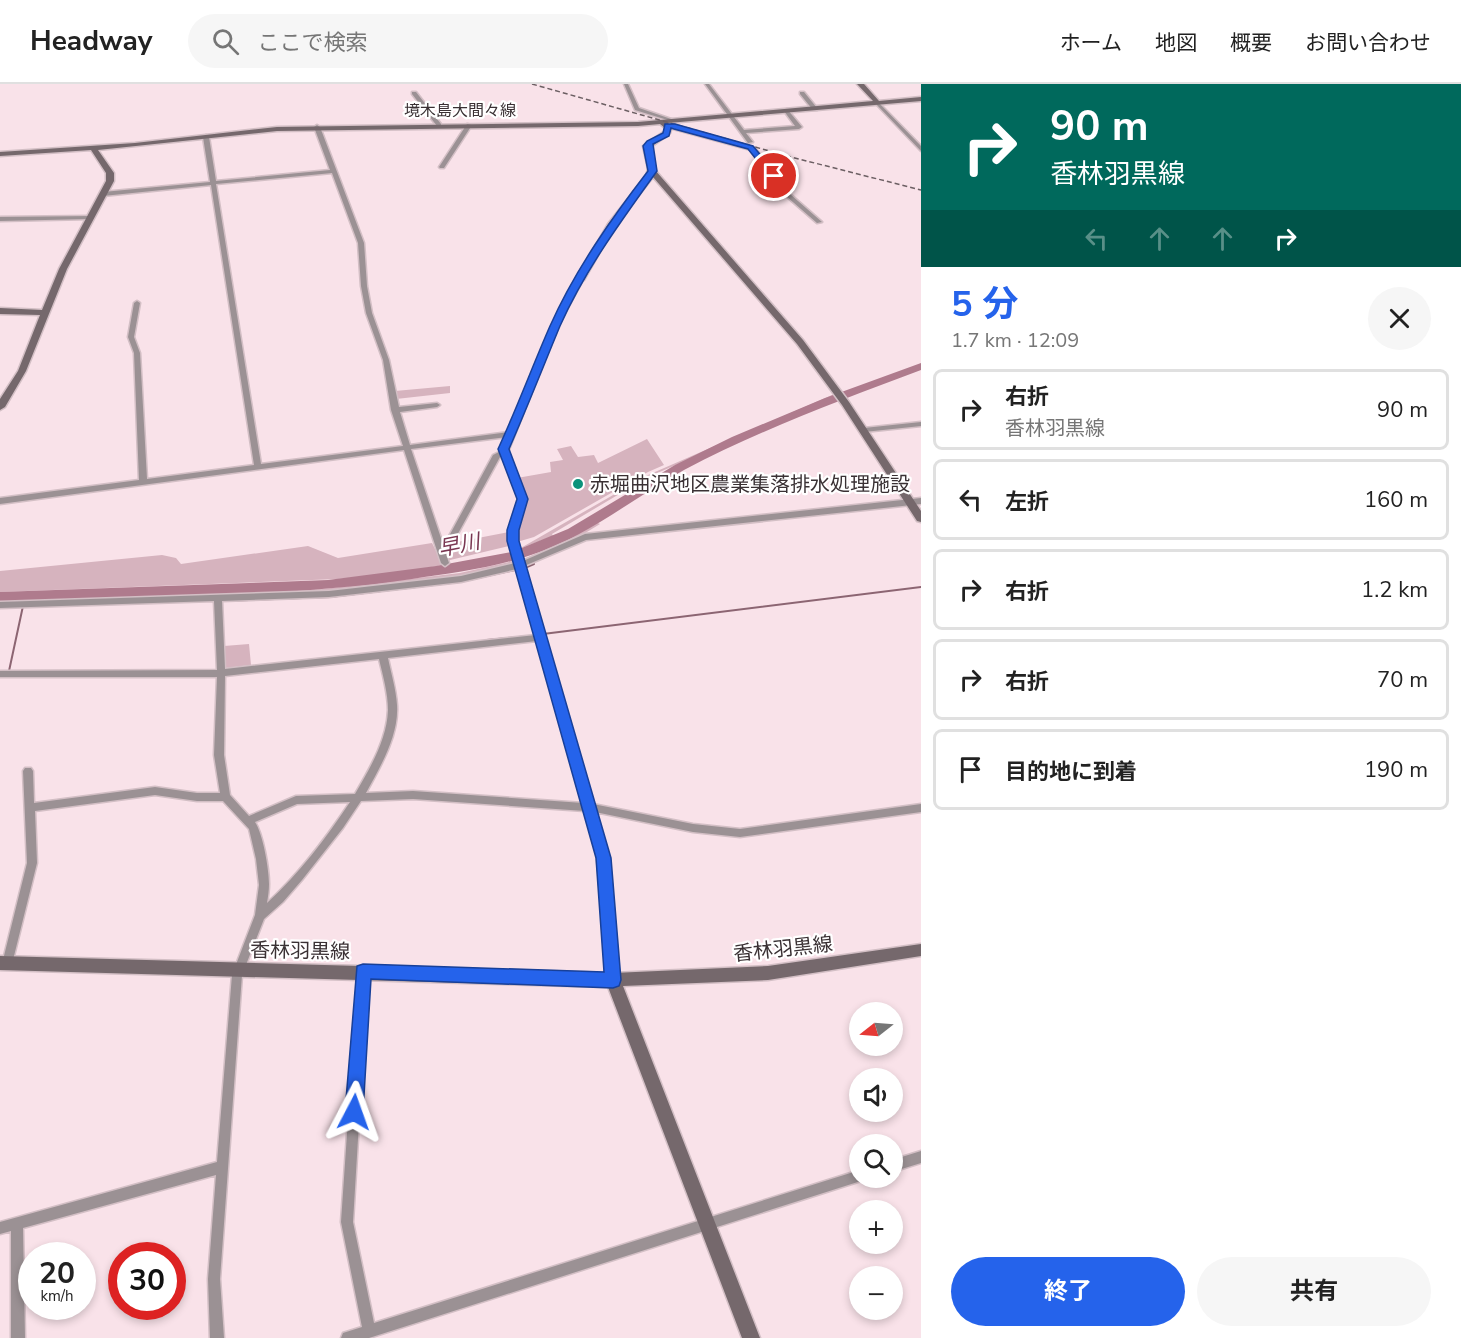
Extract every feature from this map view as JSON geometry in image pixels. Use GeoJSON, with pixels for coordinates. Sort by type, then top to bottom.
{"type":"FeatureCollection","features":[{"type":"Feature","properties":{"kind":"street"},"geometry":{"type":"LineString","coordinates":[[626,84],[637,108],[667,123],[753,149],[788,195],[819,222]]}},
{"type":"Feature","properties":{"kind":"street"},"geometry":{"type":"LineString","coordinates":[[707,84],[750,142]]}},
{"type":"Feature","properties":{"kind":"street"},"geometry":{"type":"LineString","coordinates":[[860,84],[921,149]]}},
{"type":"Feature","properties":{"kind":"street"},"geometry":{"type":"LineString","coordinates":[[414,93],[439,125]]}},
{"type":"Feature","properties":{"kind":"street"},"geometry":{"type":"LineString","coordinates":[[802,93],[815,109]]}},
{"type":"Feature","properties":{"kind":"street","name":"境木島大間々線"},"geometry":{"type":"LineString","coordinates":[[0,154],[317,127],[667,123],[921,99]]}},
{"type":"Feature","properties":{"kind":"street"},"geometry":{"type":"LineString","coordinates":[[743,132],[799,127],[787,111]]}},
{"type":"Feature","properties":{"kind":"street"},"geometry":{"type":"LineString","coordinates":[[667,123],[666,134],[647,146],[652,171],[800,342],[864,430],[921,519]]}},
{"type":"Feature","properties":{"kind":"street"},"geometry":{"type":"LineString","coordinates":[[442,167],[470,125]]}},
{"type":"Feature","properties":{"kind":"street"},"geometry":{"type":"LineString","coordinates":[[317,127],[361,243],[368,308],[386,360],[396,410],[407,447],[445,563]]}},
{"type":"Feature","properties":{"kind":"street"},"geometry":{"type":"LineString","coordinates":[[206,137],[258,466]]}},
{"type":"Feature","properties":{"kind":"street"},"geometry":{"type":"LineString","coordinates":[[0,407],[22,371],[43,313],[111,176],[93,147]]}},
{"type":"Feature","properties":{"kind":"street"},"geometry":{"type":"LineString","coordinates":[[103,194],[333,171]]}},
{"type":"Feature","properties":{"kind":"street"},"geometry":{"type":"LineString","coordinates":[[652,171],[612,224],[555,326],[504,452],[523,499],[512,532],[514,548],[603,858],[613,980],[751,1338]]}},
{"type":"Feature","properties":{"kind":"street"},"geometry":{"type":"LineString","coordinates":[[0,219],[90,217]]}},
{"type":"Feature","properties":{"kind":"street"},"geometry":{"type":"LineString","coordinates":[[138,303],[130,337],[137,353],[143,483]]}},
{"type":"Feature","properties":{"kind":"street"},"geometry":{"type":"LineString","coordinates":[[0,311],[43,313]]}},
{"type":"Feature","properties":{"kind":"street"},"geometry":{"type":"LineString","coordinates":[[0,389],[10,391]]}},
{"type":"Feature","properties":{"kind":"street"},"geometry":{"type":"LineString","coordinates":[[396,410],[437,405]]}},
{"type":"Feature","properties":{"kind":"street"},"geometry":{"type":"LineString","coordinates":[[864,430],[921,424]]}},
{"type":"Feature","properties":{"kind":"street"},"geometry":{"type":"LineString","coordinates":[[0,501],[510,434]]}},
{"type":"Feature","properties":{"kind":"street"},"geometry":{"type":"LineString","coordinates":[[441,551],[451,539],[498,455],[504,452]]}},
{"type":"Feature","properties":{"kind":"street"},"geometry":{"type":"LineString","coordinates":[[0,605],[329,594],[420,585],[519,564],[585,537],[921,501]]}},
{"type":"Feature","properties":{"kind":"street"},"geometry":{"type":"LineString","coordinates":[[217,1338],[214,1279],[238,969],[260,915],[264,885],[256,836],[248,820],[225,796],[219,755],[221,673],[218,598]]}},
{"type":"Feature","properties":{"kind":"street"},"geometry":{"type":"LineString","coordinates":[[0,674],[221,673],[540,638]]}},
{"type":"Feature","properties":{"kind":"street"},"geometry":{"type":"LineString","coordinates":[[260,915],[318,852],[359,797],[392,720],[393,709],[383,656]]}},
{"type":"Feature","properties":{"kind":"street"},"geometry":{"type":"LineString","coordinates":[[4,964],[32,863],[28,771]]}},
{"type":"Feature","properties":{"kind":"street"},"geometry":{"type":"LineString","coordinates":[[29,808],[155,790],[196,797],[225,796]]}},
{"type":"Feature","properties":{"kind":"street"},"geometry":{"type":"LineString","coordinates":[[248,820],[296,800],[431,795],[589,807],[693,828],[740,833],[921,808]]}},
{"type":"Feature","properties":{"kind":"street","name":"香林羽黒線"},"geometry":{"type":"LineString","coordinates":[[4,964],[613,980],[768,973],[921,950]]}},
{"type":"Feature","properties":{"kind":"street"},"geometry":{"type":"LineString","coordinates":[[363,972],[347,1221],[369,1331]]}},
{"type":"Feature","properties":{"kind":"street"},"geometry":{"type":"LineString","coordinates":[[903,1163],[921,1157]]}},
{"type":"Feature","properties":{"kind":"street"},"geometry":{"type":"LineString","coordinates":[[0,1228],[222,1167]]}},
{"type":"Feature","properties":{"kind":"street"},"geometry":{"type":"LineString","coordinates":[[348,1338],[849,1180]]}},
{"type":"Feature","properties":{"kind":"street"},"geometry":{"type":"LineString","coordinates":[[16,1223],[18,1338]]}},
{"type":"Feature","properties":{"kind":"shaded area"},"geometry":{"type":"Polygon","coordinates":[[[450,386],[450,393],[396,399],[395,391],[450,386]]]}},
{"type":"Feature","properties":{"kind":"shaded area"},"geometry":{"type":"Polygon","coordinates":[[[832,395],[836,396],[648,477],[552,534],[553,536],[519,549],[648,475],[832,395]]]}},
{"type":"Feature","properties":{"kind":"shaded area"},"geometry":{"type":"Polygon","coordinates":[[[647,439],[664,465],[534,537],[517,542],[516,535],[526,498],[517,478],[551,472],[550,462],[563,460],[557,449],[571,446],[578,457],[594,455],[598,463],[647,439]]]}},
{"type":"Feature","properties":{"kind":"shaded area"},"geometry":{"type":"Polygon","coordinates":[[[596,522],[600,524],[549,552],[515,562],[512,565],[470,574],[341,590],[168,598],[169,595],[323,589],[460,573],[526,558],[562,542],[596,522]]]}},
{"type":"Feature","properties":{"kind":"shaded area"},"geometry":{"type":"Polygon","coordinates":[[[509,532],[509,546],[446,561],[444,556],[452,543],[509,532]]]}},
{"type":"Feature","properties":{"kind":"shaded area"},"geometry":{"type":"Polygon","coordinates":[[[432,543],[443,565],[391,574],[338,579],[0,592],[0,571],[162,555],[176,558],[181,564],[308,546],[338,558],[432,543]]]}},
{"type":"Feature","properties":{"kind":"shaded area"},"geometry":{"type":"Polygon","coordinates":[[[249,644],[251,665],[225,668],[224,646],[249,644]]]}},
{"type":"Feature","properties":{"kind":"waterway","name":"早川"},"geometry":{"type":"LineString","coordinates":[[0,597],[273,588],[328,584],[382,579],[512,557],[573,532],[679,468],[707,454],[767,426],[921,366]]}},
{"type":"Feature","properties":{"kind":"waterway"},"geometry":{"type":"LineString","coordinates":[[527,567],[534,564]]}},
{"type":"Feature","properties":{"kind":"waterway"},"geometry":{"type":"LineString","coordinates":[[464,581],[515,570]]}},
{"type":"Feature","properties":{"kind":"waterway"},"geometry":{"type":"LineString","coordinates":[[222,601],[330,597],[459,582]]}},
{"type":"Feature","properties":{"kind":"waterway"},"geometry":{"type":"LineString","coordinates":[[543,634],[921,587]]}},
{"type":"Feature","properties":{"kind":"waterway"},"geometry":{"type":"LineString","coordinates":[[23,606],[9,671],[100,671]]}},
{"type":"Feature","properties":{"kind":"waterway"},"geometry":{"type":"LineString","coordinates":[[487,640],[530,636]]}},
{"type":"Feature","properties":{"kind":"railway"},"geometry":{"type":"LineString","coordinates":[[532,84],[787,156],[921,190]]}},
{"type":"Feature","properties":{"kind":"place","name":"赤堀曲沢地区農業集落排水処理施設"},"geometry":{"type":"Point","coordinates":[578,484]}},
{"type":"Feature","properties":{"kind":"route"},"geometry":{"type":"LineString","coordinates":[[354,1112],[363,972],[460,977],[613,980],[602,849],[512,537],[523,499],[504,449],[527,393],[537,375],[555,326],[612,224],[650,176],[652,167],[647,146],[650,142],[666,134],[668,126],[675,126],[750,148],[757,153],[774,176]]}}]}
